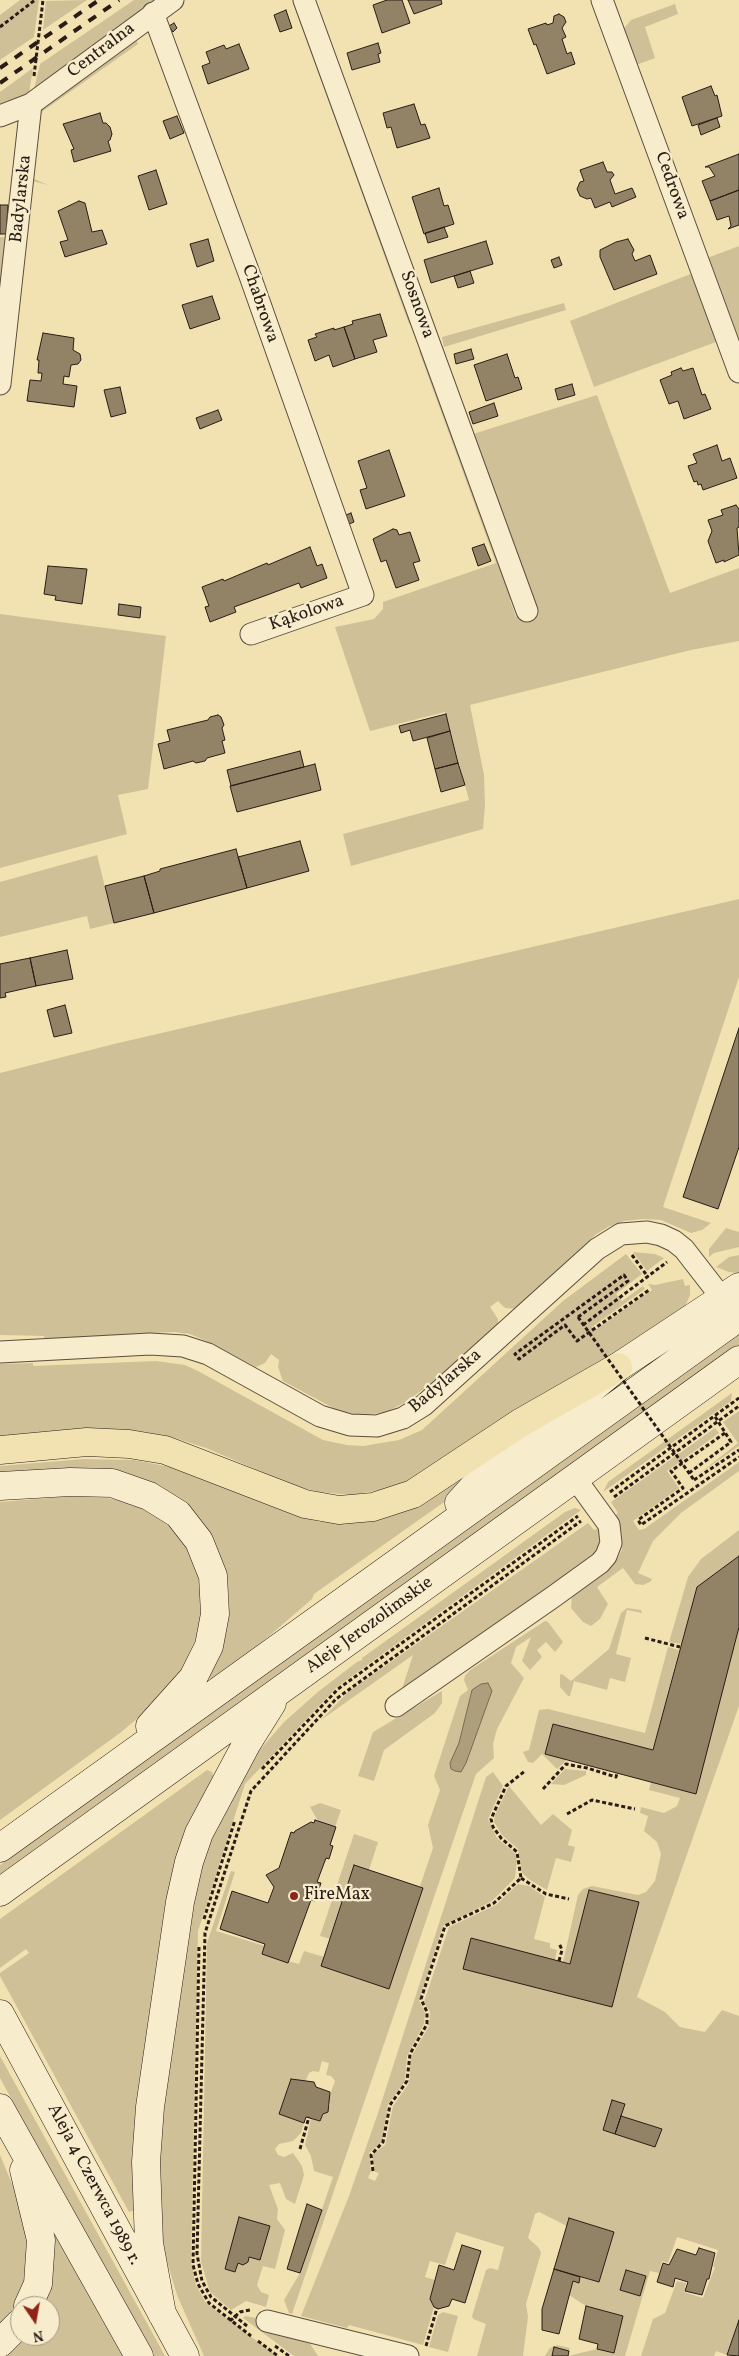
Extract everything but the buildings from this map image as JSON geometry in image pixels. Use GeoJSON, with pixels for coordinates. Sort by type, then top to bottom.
{"type":"FeatureCollection","features":[{"type":"Feature","properties":{"kind":"main road"},"geometry":{"type":"LineString","coordinates":[[0,1450],[87,1442],[129,1444],[165,1450],[305,1504],[339,1510],[374,1507],[413,1494],[520,1422],[733,1301]]}},
{"type":"Feature","properties":{"kind":"main road","name":"Aleje Jerozolimskie"},"geometry":{"type":"LineString","coordinates":[[0,1848],[422,1545],[733,1301]]}},
{"type":"Feature","properties":{"kind":"main road","name":"Aleje Jerozolimskie"},"geometry":{"type":"LineString","coordinates":[[0,1892],[739,1360]]}},
{"type":"Feature","properties":{"kind":"main road"},"geometry":{"type":"LineString","coordinates":[[422,1545],[478,1482],[618,1367]]}},
{"type":"Feature","properties":{"kind":"main road"},"geometry":{"type":"LineString","coordinates":[[0,1486],[70,1482],[112,1483],[148,1496],[178,1514],[198,1541],[213,1576],[216,1614],[209,1646],[193,1678],[115,1765]]}},
{"type":"Feature","properties":{"kind":"main road"},"geometry":{"type":"LineString","coordinates":[[162,2314],[149,2243],[146,2162],[150,2108],[180,1902],[189,1862],[199,1833],[247,1743],[280,1690]]}},
{"type":"Feature","properties":{"kind":"main road","name":"Aleja 4 Czerwca 1989 r."},"geometry":{"type":"LineString","coordinates":[[0,2014],[185,2356]]}},
{"type":"Feature","properties":{"kind":"main road"},"geometry":{"type":"LineString","coordinates":[[0,2108],[139,2356]]}},
{"type":"Feature","properties":{"kind":"main road"},"geometry":{"type":"LineString","coordinates":[[17,2139],[41,2240],[38,2284],[33,2296]]}},
{"type":"Feature","properties":{"kind":"main road"},"geometry":{"type":"LineString","coordinates":[[0,2342],[10,2332]]}},
{"type":"Feature","properties":{"kind":"street","name":"Centralna"},"geometry":{"type":"LineString","coordinates":[[0,116],[31,104],[173,0]]}},
{"type":"Feature","properties":{"kind":"street","name":"Sosnowa"},"geometry":{"type":"LineString","coordinates":[[304,0],[527,611]]}},
{"type":"Feature","properties":{"kind":"street","name":"Cedrowa"},"geometry":{"type":"LineString","coordinates":[[602,0],[739,372]]}},
{"type":"Feature","properties":{"kind":"street","name":"Chabrowa"},"geometry":{"type":"LineString","coordinates":[[153,13],[363,595]]}},
{"type":"Feature","properties":{"kind":"street","name":"Badylarska"},"geometry":{"type":"LineString","coordinates":[[0,384],[31,104]]}},
{"type":"Feature","properties":{"kind":"street","name":"Kąkolowa"},"geometry":{"type":"LineString","coordinates":[[251,634],[363,595]]}},
{"type":"Feature","properties":{"kind":"street","name":"Badylarska"},"geometry":{"type":"LineString","coordinates":[[0,1352],[150,1344],[183,1346],[208,1354],[326,1418],[350,1425],[377,1426],[403,1418],[424,1404],[597,1249],[621,1234],[647,1232],[662,1235],[674,1241],[684,1248],[733,1301]]}},
{"type":"Feature","properties":{"kind":"street"},"geometry":{"type":"LineString","coordinates":[[396,1706],[553,1597],[600,1563],[606,1556],[611,1543],[609,1526],[574,1478]]}},
{"type":"Feature","properties":{"kind":"street"},"geometry":{"type":"LineString","coordinates":[[267,2321],[417,2351]]}},
{"type":"Feature","properties":{"kind":"path"},"geometry":{"type":"LineString","coordinates":[[0,27],[35,0]]}},
{"type":"Feature","properties":{"kind":"path"},"geometry":{"type":"LineString","coordinates":[[31,104],[31,86],[36,68],[43,0]]}},
{"type":"Feature","properties":{"kind":"path"},"geometry":{"type":"LineString","coordinates":[[628,1250],[648,1277]]}},
{"type":"Feature","properties":{"kind":"path"},"geometry":{"type":"LineString","coordinates":[[583,1325],[671,1259]]}},
{"type":"Feature","properties":{"kind":"path"},"geometry":{"type":"LineString","coordinates":[[648,1290],[577,1342],[565,1325],[519,1358],[515,1354],[624,1275],[628,1280],[578,1317],[583,1325],[689,1473],[694,1480],[739,1450]]}},
{"type":"Feature","properties":{"kind":"path"},"geometry":{"type":"LineString","coordinates":[[604,1497],[739,1398]]}},
{"type":"Feature","properties":{"kind":"path"},"geometry":{"type":"LineString","coordinates":[[607,1501],[739,1406]]}},
{"type":"Feature","properties":{"kind":"path"},"geometry":{"type":"LineString","coordinates":[[689,1473],[732,1442],[714,1415]]}},
{"type":"Feature","properties":{"kind":"path"},"geometry":{"type":"LineString","coordinates":[[725,1433],[671,1471],[683,1488],[638,1520],[641,1525],[739,1457]]}},
{"type":"Feature","properties":{"kind":"path"},"geometry":{"type":"LineString","coordinates":[[255,1776],[338,1689],[584,1511]]}},
{"type":"Feature","properties":{"kind":"path"},"geometry":{"type":"LineString","coordinates":[[228,2312],[216,2303],[206,2290],[199,2271],[197,2254],[204,1933],[251,1790],[336,1699],[588,1516]]}},
{"type":"Feature","properties":{"kind":"path"},"geometry":{"type":"LineString","coordinates":[[645,1638],[680,1647]]}},
{"type":"Feature","properties":{"kind":"path"},"geometry":{"type":"LineString","coordinates":[[543,1789],[566,1764],[616,1777],[617,1773]]}},
{"type":"Feature","properties":{"kind":"path"},"geometry":{"type":"LineString","coordinates":[[520,1878],[517,1852],[501,1838],[493,1827],[491,1819],[506,1786],[525,1771]]}},
{"type":"Feature","properties":{"kind":"path"},"geometry":{"type":"LineString","coordinates":[[567,1814],[592,1800],[635,1809]]}},
{"type":"Feature","properties":{"kind":"path"},"geometry":{"type":"LineString","coordinates":[[230,2321],[213,2308],[201,2292],[194,2271],[192,2256],[200,1939],[202,1923],[236,1818]]}},
{"type":"Feature","properties":{"kind":"path"},"geometry":{"type":"LineString","coordinates":[[520,1878],[546,1894],[569,1899]]}},
{"type":"Feature","properties":{"kind":"path"},"geometry":{"type":"LineString","coordinates":[[374,2171],[371,2155],[384,2142],[390,2106],[407,2080],[410,2054],[427,2024],[427,2012],[421,1999],[445,1926],[494,1903],[520,1878]]}},
{"type":"Feature","properties":{"kind":"path"},"geometry":{"type":"LineString","coordinates":[[559,1943],[562,1950],[559,1961]]}},
{"type":"Feature","properties":{"kind":"path"},"geometry":{"type":"LineString","coordinates":[[300,2149],[309,2118]]}},
{"type":"Feature","properties":{"kind":"path"},"geometry":{"type":"LineString","coordinates":[[417,2351],[437,2308]]}},
{"type":"Feature","properties":{"kind":"shaded area"},"geometry":{"type":"Polygon","coordinates":[[[20,0],[39,0],[34,37],[0,60],[0,15],[20,0]]]}},
{"type":"Feature","properties":{"kind":"shaded area"},"geometry":{"type":"Polygon","coordinates":[[[87,0],[43,30],[46,1],[87,0]]]}},
{"type":"Feature","properties":{"kind":"shaded area"},"geometry":{"type":"Polygon","coordinates":[[[134,0],[163,0],[34,89],[40,64],[134,0]]]}},
{"type":"Feature","properties":{"kind":"shaded area"},"geometry":{"type":"Polygon","coordinates":[[[292,0],[296,0],[414,323],[409,324],[292,0]]]}},
{"type":"Feature","properties":{"kind":"shaded area"},"geometry":{"type":"Polygon","coordinates":[[[675,4],[678,14],[645,27],[655,58],[636,65],[621,32],[631,20],[675,4]]]}},
{"type":"Feature","properties":{"kind":"shaded area"},"geometry":{"type":"Polygon","coordinates":[[[134,34],[138,44],[43,111],[40,117],[32,178],[48,185],[29,180],[39,113],[46,103],[134,34]]]}},
{"type":"Feature","properties":{"kind":"shaded area"},"geometry":{"type":"Polygon","coordinates":[[[33,68],[29,93],[0,106],[0,92],[33,68]]]}},
{"type":"Feature","properties":{"kind":"shaded area"},"geometry":{"type":"Polygon","coordinates":[[[0,237],[9,238],[0,312],[0,237]]]}},
{"type":"Feature","properties":{"kind":"shaded area"},"geometry":{"type":"Polygon","coordinates":[[[739,246],[739,348],[707,258],[739,246]]]}},
{"type":"Feature","properties":{"kind":"shaded area"},"geometry":{"type":"Polygon","coordinates":[[[693,273],[716,342],[594,387],[570,321],[693,273]]]}},
{"type":"Feature","properties":{"kind":"shaded area"},"geometry":{"type":"Polygon","coordinates":[[[564,303],[566,310],[444,347],[442,337],[564,303]]]}},
{"type":"Feature","properties":{"kind":"shaded area"},"geometry":{"type":"Polygon","coordinates":[[[424,349],[515,598],[510,600],[516,617],[534,611],[470,435],[597,395],[670,593],[739,568],[739,641],[691,650],[470,705],[484,775],[485,805],[483,829],[351,866],[343,834],[469,800],[445,712],[370,731],[335,627],[374,619],[383,609],[383,602],[496,563],[419,351],[424,349]]]}},
{"type":"Feature","properties":{"kind":"shaded area"},"geometry":{"type":"Polygon","coordinates":[[[0,614],[166,636],[148,789],[118,795],[127,834],[0,868],[0,614]]]}},
{"type":"Feature","properties":{"kind":"shaded area"},"geometry":{"type":"Polygon","coordinates":[[[97,855],[114,923],[90,929],[87,916],[0,937],[0,882],[97,855]]]}},
{"type":"Feature","properties":{"kind":"shaded area"},"geometry":{"type":"Polygon","coordinates":[[[739,899],[739,977],[663,1207],[711,1223],[702,1230],[691,1233],[661,1220],[644,1219],[624,1221],[608,1227],[595,1235],[519,1309],[505,1308],[498,1301],[490,1307],[498,1319],[498,1325],[429,1385],[406,1402],[386,1412],[373,1414],[359,1415],[337,1410],[283,1381],[278,1367],[279,1360],[271,1354],[265,1363],[256,1367],[190,1334],[174,1332],[128,1334],[45,1342],[44,1336],[0,1335],[0,1073],[114,1044],[739,899]]]}},
{"type":"Feature","properties":{"kind":"shaded area"},"geometry":{"type":"Polygon","coordinates":[[[726,1228],[739,1232],[739,1247],[714,1253],[709,1257],[709,1249],[726,1228]]]}},
{"type":"Feature","properties":{"kind":"shaded area"},"geometry":{"type":"Polygon","coordinates":[[[633,1252],[655,1254],[664,1258],[647,1271],[633,1252]]]}},
{"type":"Feature","properties":{"kind":"shaded area"},"geometry":{"type":"Polygon","coordinates":[[[626,1254],[642,1274],[616,1294],[622,1301],[643,1286],[645,1289],[592,1327],[594,1331],[652,1290],[648,1284],[655,1285],[683,1279],[685,1286],[690,1285],[690,1295],[683,1311],[419,1477],[396,1487],[352,1495],[320,1492],[295,1486],[206,1448],[172,1437],[145,1432],[110,1429],[0,1436],[0,1364],[33,1363],[33,1366],[156,1361],[185,1365],[198,1371],[323,1440],[363,1446],[399,1440],[422,1430],[563,1301],[626,1254]]]}},
{"type":"Feature","properties":{"kind":"shaded area"},"geometry":{"type":"Polygon","coordinates":[[[739,1255],[739,1273],[729,1272],[716,1267],[729,1257],[739,1255]]]}},
{"type":"Feature","properties":{"kind":"shaded area"},"geometry":{"type":"Polygon","coordinates":[[[739,1332],[739,1346],[0,1875],[0,1865],[739,1332]]]}},
{"type":"Feature","properties":{"kind":"shaded area"},"geometry":{"type":"Polygon","coordinates":[[[732,1393],[731,1401],[603,1492],[608,1482],[732,1393]]]}},
{"type":"Feature","properties":{"kind":"shaded area"},"geometry":{"type":"Polygon","coordinates":[[[739,1411],[739,1446],[696,1476],[738,1443],[723,1422],[739,1411]]]}},
{"type":"Feature","properties":{"kind":"shaded area"},"geometry":{"type":"Polygon","coordinates":[[[537,1422],[447,1500],[314,1594],[312,1599],[239,1662],[211,1680],[207,1675],[223,1642],[228,1622],[229,1599],[227,1577],[217,1548],[204,1526],[175,1498],[0,1478],[0,1466],[83,1459],[134,1460],[181,1469],[298,1516],[320,1522],[365,1521],[388,1517],[411,1508],[537,1422]]]}},
{"type":"Feature","properties":{"kind":"shaded area"},"geometry":{"type":"Polygon","coordinates":[[[715,1428],[719,1433],[667,1471],[679,1488],[633,1521],[639,1530],[644,1529],[739,1462],[739,1471],[681,1513],[653,1541],[638,1573],[652,1579],[650,1582],[643,1585],[635,1584],[623,1568],[597,1587],[608,1604],[600,1619],[591,1626],[583,1622],[571,1608],[572,1595],[616,1561],[622,1550],[622,1536],[613,1517],[618,1513],[611,1502],[715,1428]]]}},
{"type":"Feature","properties":{"kind":"shaded area"},"geometry":{"type":"Polygon","coordinates":[[[73,1496],[107,1498],[134,1504],[153,1513],[186,1542],[202,1582],[204,1607],[200,1630],[179,1674],[144,1713],[120,1733],[0,1820],[0,1502],[73,1496]]]}},
{"type":"Feature","properties":{"kind":"shaded area"},"geometry":{"type":"Polygon","coordinates":[[[575,1508],[581,1510],[337,1687],[245,1784],[198,1931],[191,2263],[196,2285],[206,2303],[277,2356],[204,2356],[177,2295],[162,2240],[158,2148],[190,1910],[210,1836],[252,1759],[284,1722],[319,1691],[362,1660],[362,1658],[565,1512],[575,1508]]]}},
{"type":"Feature","properties":{"kind":"shaded area"},"geometry":{"type":"Polygon","coordinates":[[[588,1523],[594,1530],[598,1528],[600,1533],[599,1545],[593,1556],[401,1692],[413,1655],[321,1720],[348,1692],[588,1523]]]}},
{"type":"Feature","properties":{"kind":"shaded area"},"geometry":{"type":"Polygon","coordinates":[[[739,1530],[739,1556],[697,1587],[681,1644],[669,1642],[688,1577],[701,1559],[739,1530]]]}},
{"type":"Feature","properties":{"kind":"shaded area"},"geometry":{"type":"Polygon","coordinates":[[[627,1608],[641,1610],[642,1613],[627,1610],[616,1654],[631,1658],[625,1682],[610,1678],[607,1690],[574,1681],[570,1696],[568,1696],[560,1687],[560,1675],[562,1674],[571,1681],[609,1649],[621,1613],[627,1608]]]}},
{"type":"Feature","properties":{"kind":"shaded area"},"geometry":{"type":"Polygon","coordinates":[[[545,1621],[548,1622],[563,1642],[555,1652],[546,1642],[537,1650],[542,1657],[530,1670],[522,1661],[531,1637],[516,1647],[511,1663],[524,1678],[497,1729],[493,1744],[494,1758],[476,1774],[292,2314],[289,2313],[284,2300],[300,2273],[333,2177],[314,2171],[311,2156],[305,2145],[311,2119],[320,2121],[330,2105],[328,2100],[335,2081],[331,2076],[326,2075],[329,2063],[322,2061],[319,2072],[313,2071],[309,2073],[306,2080],[302,2082],[291,2079],[279,2114],[304,2123],[301,2133],[293,2141],[279,2144],[275,2149],[278,2155],[284,2157],[293,2153],[302,2166],[304,2175],[295,2204],[286,2199],[280,2183],[269,2185],[278,2209],[277,2219],[285,2230],[275,2269],[263,2266],[257,2285],[261,2292],[269,2295],[266,2307],[246,2301],[231,2310],[210,2292],[201,2262],[207,1943],[231,1871],[235,1872],[216,1931],[265,1946],[262,1954],[299,1964],[304,1951],[324,1957],[423,1888],[420,1886],[433,1848],[428,1825],[440,1790],[434,1776],[460,1696],[468,1690],[464,1680],[465,1676],[470,1670],[545,1621]]]}},
{"type":"Feature","properties":{"kind":"shaded area"},"geometry":{"type":"Polygon","coordinates":[[[739,1627],[739,1706],[637,1997],[665,2012],[680,2027],[705,2032],[722,2010],[739,2016],[739,2320],[727,2355],[716,2351],[714,2356],[641,2356],[653,2319],[665,2313],[677,2281],[686,2283],[684,2292],[703,2298],[715,2267],[713,2267],[718,2250],[677,2237],[668,2263],[662,2261],[659,2273],[650,2271],[625,2356],[568,2356],[597,2349],[614,2353],[623,2316],[586,2306],[569,2295],[573,2281],[579,2283],[580,2277],[599,2282],[614,2232],[570,2218],[567,2226],[539,2212],[535,2214],[528,2238],[539,2248],[541,2253],[526,2304],[528,2317],[523,2356],[477,2356],[486,2324],[473,2319],[472,2316],[486,2270],[490,2268],[498,2270],[504,2247],[456,2232],[445,2265],[430,2261],[425,2277],[435,2280],[430,2299],[434,2307],[423,2345],[349,2325],[347,2328],[301,2316],[349,2196],[378,2113],[486,1777],[493,1772],[503,1786],[488,1819],[497,1838],[515,1853],[517,1860],[515,1878],[492,1901],[443,1926],[419,2000],[425,2013],[424,2024],[407,2056],[405,2081],[388,2104],[382,2142],[369,2153],[371,2171],[368,2178],[375,2181],[379,2173],[375,2172],[372,2155],[385,2145],[393,2106],[409,2083],[411,2057],[429,2026],[430,2012],[424,2002],[449,1927],[496,1905],[518,1884],[529,1886],[545,1897],[534,1939],[550,1943],[550,1948],[557,1950],[555,1960],[471,1939],[612,2006],[639,1902],[589,1890],[570,1964],[563,1962],[578,1895],[583,1889],[592,1886],[638,1895],[646,1892],[655,1881],[661,1854],[657,1842],[644,1831],[648,1816],[640,1813],[641,1807],[664,1813],[677,1806],[680,1798],[649,1790],[651,1782],[696,1794],[739,1627]],[[626,2270],[620,2290],[639,2296],[645,2276],[626,2270]]]}},
{"type":"Feature","properties":{"kind":"shaded area"},"geometry":{"type":"Polygon","coordinates":[[[668,1647],[679,1650],[653,1750],[554,1724],[567,1760],[557,1769],[542,1754],[533,1763],[528,1762],[523,1752],[529,1750],[539,1710],[548,1709],[645,1733],[668,1647]]]}},
{"type":"Feature","properties":{"kind":"shaded area"},"geometry":{"type":"Polygon","coordinates":[[[488,1683],[492,1691],[466,1763],[461,1772],[455,1771],[451,1769],[450,1763],[459,1743],[472,1690],[481,1684],[488,1683]]]}},
{"type":"Feature","properties":{"kind":"shaded area"},"geometry":{"type":"Polygon","coordinates":[[[442,1691],[442,1703],[435,1713],[384,1750],[374,1781],[358,1776],[373,1732],[442,1691]]]}},
{"type":"Feature","properties":{"kind":"shaded area"},"geometry":{"type":"Polygon","coordinates":[[[565,1769],[586,1771],[586,1775],[564,1785],[551,1784],[565,1769]]]}},
{"type":"Feature","properties":{"kind":"shaded area"},"geometry":{"type":"Polygon","coordinates":[[[207,1770],[212,1772],[214,1778],[135,2210],[129,2212],[0,1976],[0,1973],[29,1953],[26,1949],[0,1968],[0,1919],[207,1770]]]}},
{"type":"Feature","properties":{"kind":"shaded area"},"geometry":{"type":"Polygon","coordinates":[[[509,1786],[541,1825],[553,1814],[572,1830],[568,1845],[575,1847],[571,1862],[556,1858],[547,1890],[522,1873],[518,1849],[502,1835],[494,1822],[495,1815],[509,1786]]]}},
{"type":"Feature","properties":{"kind":"shaded area"},"geometry":{"type":"Polygon","coordinates":[[[320,1803],[341,1810],[335,1827],[318,1821],[310,1807],[320,1803]]]}},
{"type":"Feature","properties":{"kind":"shaded area"},"geometry":{"type":"Polygon","coordinates":[[[354,1834],[378,1842],[369,1870],[354,1865],[330,1939],[320,1936],[354,1834]]]}},
{"type":"Feature","properties":{"kind":"shaded area"},"geometry":{"type":"Polygon","coordinates":[[[0,2056],[165,2356],[152,2356],[0,2078],[0,2056]]]}},
{"type":"Feature","properties":{"kind":"shaded area"},"geometry":{"type":"Polygon","coordinates":[[[0,2155],[20,2203],[29,2246],[28,2272],[21,2295],[10,2296],[10,2316],[0,2329],[0,2155]]]}},
{"type":"Feature","properties":{"kind":"shaded area"},"geometry":{"type":"Polygon","coordinates":[[[58,2235],[126,2356],[7,2356],[16,2346],[60,2346],[60,2296],[47,2296],[50,2285],[54,2237],[58,2235]]]}},
{"type":"Feature","properties":{"kind":"shaded area"},"geometry":{"type":"Polygon","coordinates":[[[443,2312],[458,2316],[448,2352],[429,2347],[438,2315],[443,2312]]]}},
{"type":"Feature","properties":{"kind":"shaded area"},"geometry":{"type":"Polygon","coordinates":[[[245,2316],[262,2319],[309,2342],[318,2356],[294,2356],[243,2318],[245,2316]]]}},
{"type":"Feature","properties":{"kind":"shaded area"},"geometry":{"type":"Polygon","coordinates":[[[557,2345],[570,2348],[569,2351],[554,2347],[552,2356],[545,2356],[550,2348],[557,2345]]]}},
{"type":"Feature","properties":{"kind":"railway"},"geometry":{"type":"LineString","coordinates":[[0,68],[99,0]]}},
{"type":"Feature","properties":{"kind":"railway"},"geometry":{"type":"LineString","coordinates":[[0,83],[119,0]]}},
{"type":"Feature","properties":{"kind":"place","name":"FireMax"},"geometry":{"type":"Point","coordinates":[294,1896]}}]}
